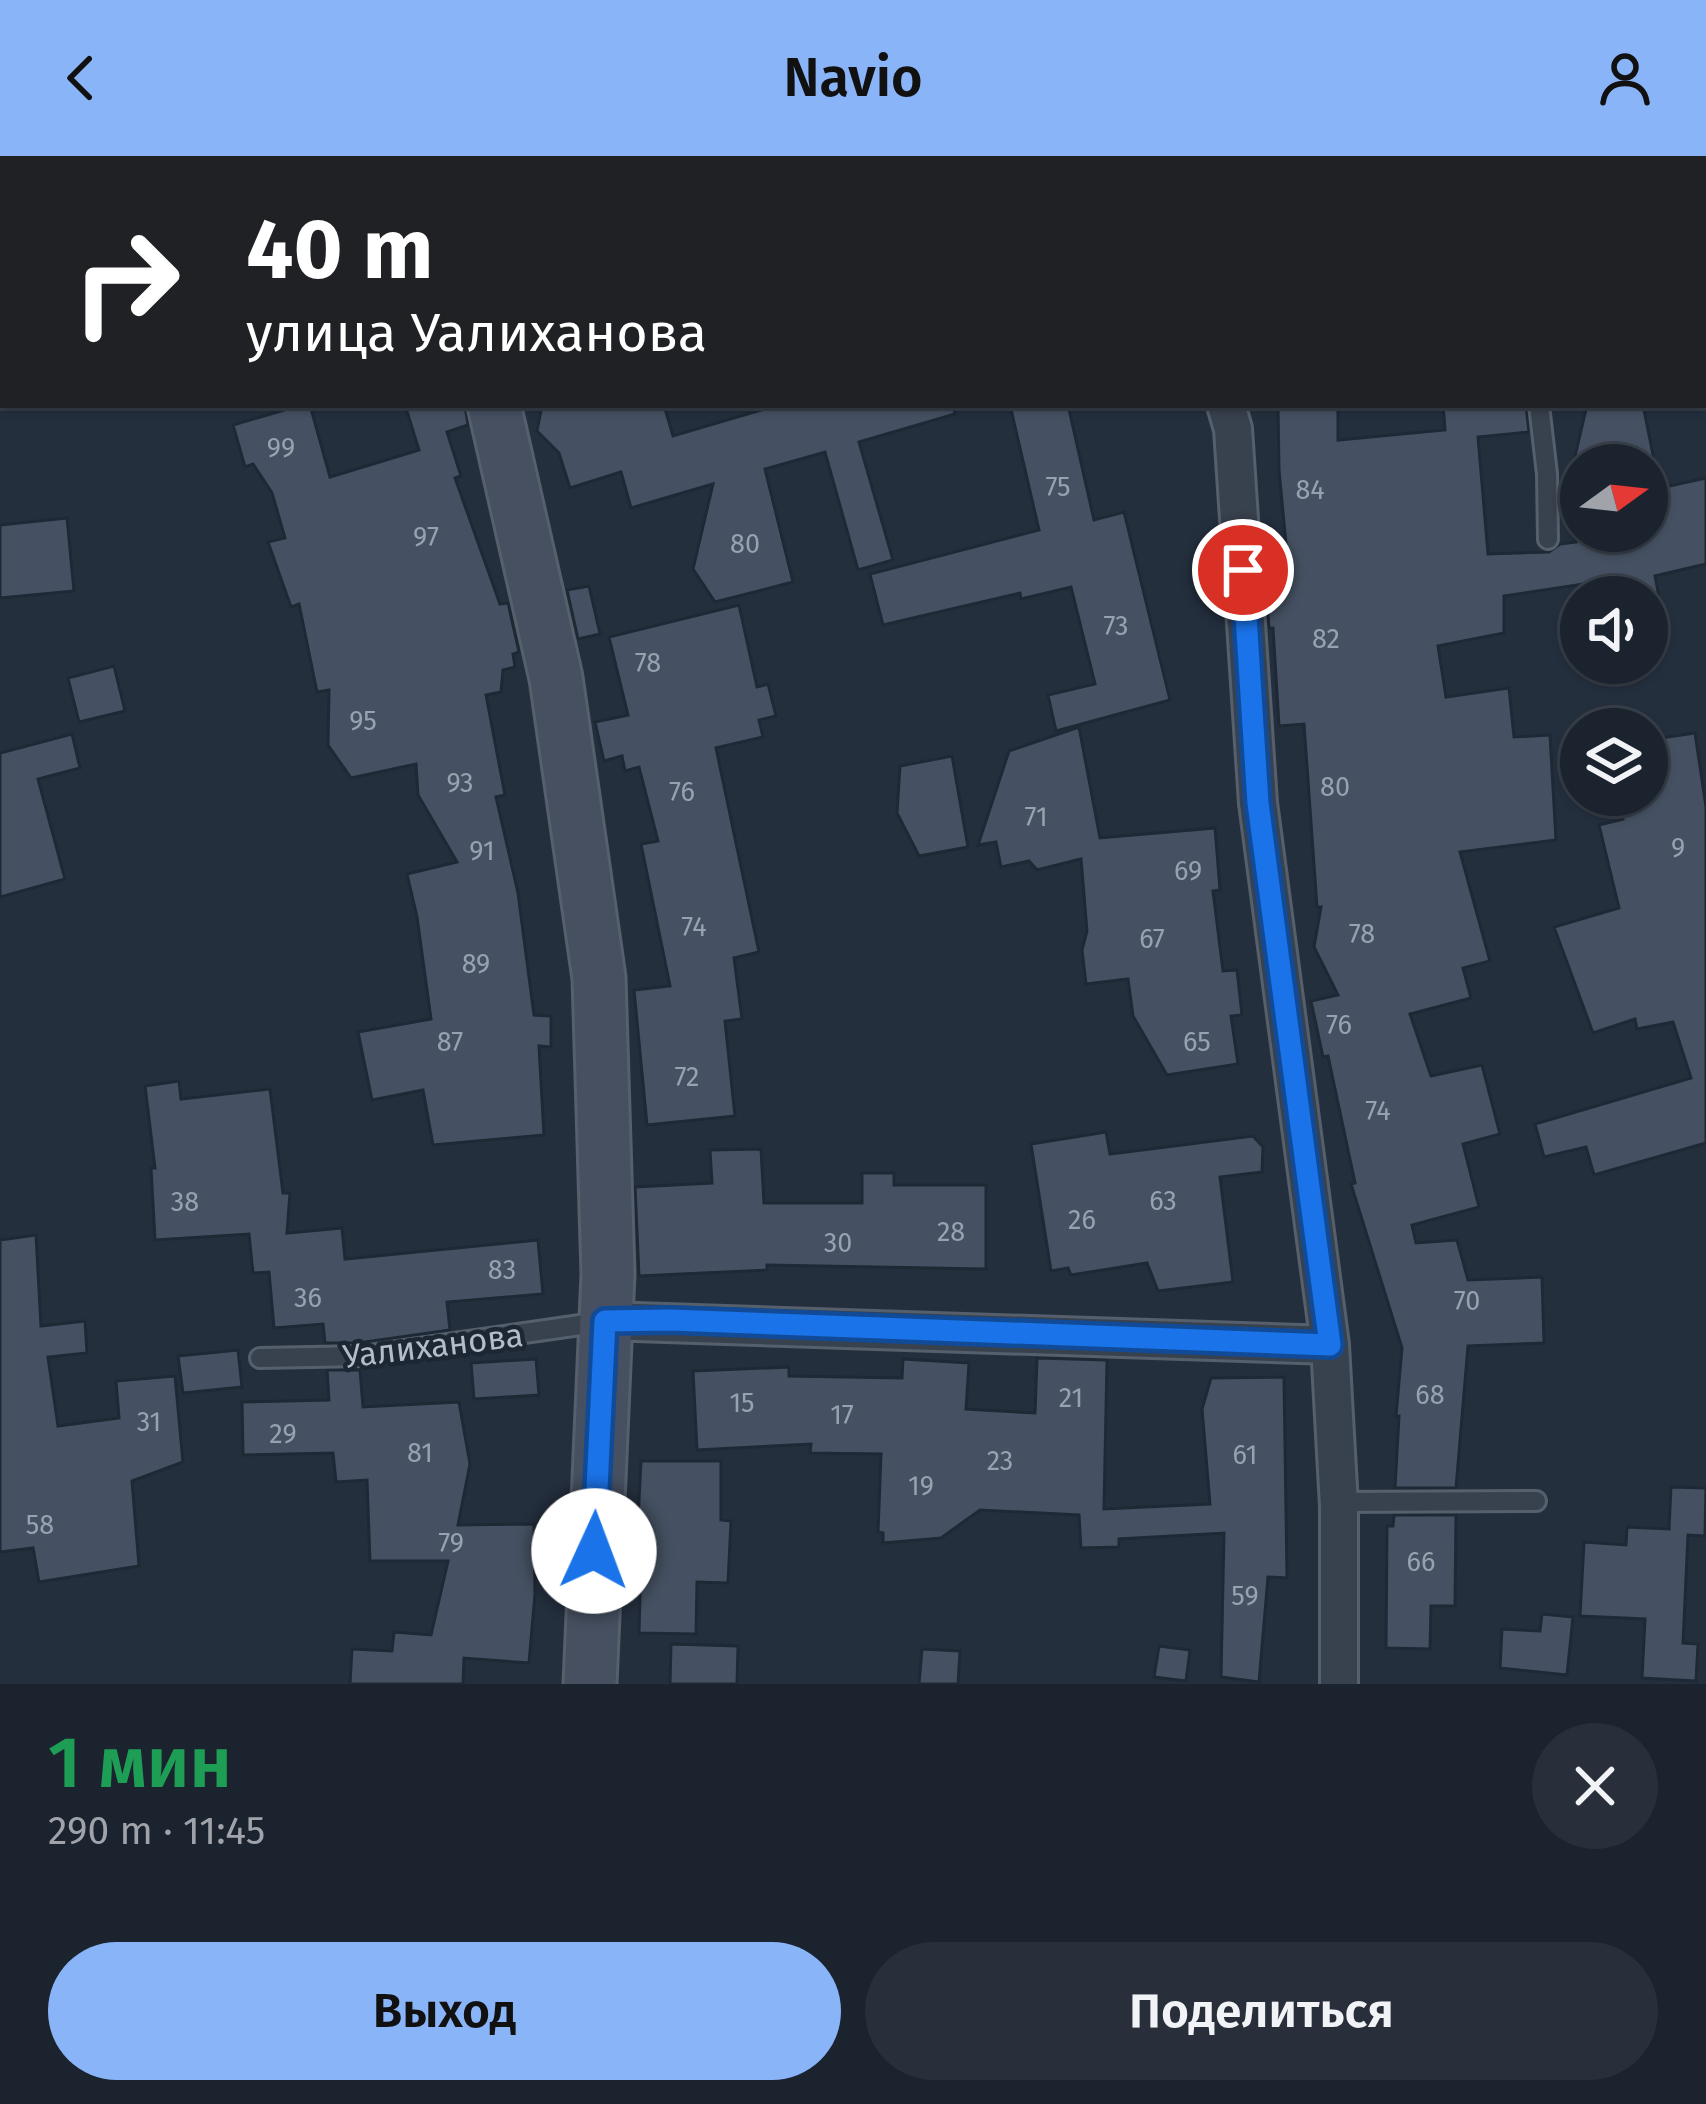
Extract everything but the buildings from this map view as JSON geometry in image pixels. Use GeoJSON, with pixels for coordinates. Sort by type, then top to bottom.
{"type":"FeatureCollection","features":[{"type":"Feature","properties":{"kind":"street"},"geometry":{"type":"LineString","coordinates":[[495,408],[556,678],[599,978],[608,1274],[590,1684]]}},
{"type":"Feature","properties":{"kind":"street"},"geometry":{"type":"LineString","coordinates":[[1227,408],[1233,429],[1258,803],[1330,1345],[1339,1502],[1339,1684]]}},
{"type":"Feature","properties":{"kind":"street"},"geometry":{"type":"LineString","coordinates":[[605,1321],[1330,1345]]}},
{"type":"Feature","properties":{"kind":"lane"},"geometry":{"type":"LineString","coordinates":[[1539,408],[1548,539]]}},
{"type":"Feature","properties":{"kind":"lane","name":"Уалиханова"},"geometry":{"type":"LineString","coordinates":[[260,1358],[363,1355],[605,1321]]}},
{"type":"Feature","properties":{"kind":"lane"},"geometry":{"type":"LineString","coordinates":[[1339,1502],[1537,1501]]}},
{"type":"Feature","properties":{"kind":"route"},"geometry":{"type":"LineString","coordinates":[[594,1551],[605,1321],[1330,1345],[1258,803],[1243,570]]}}]}
